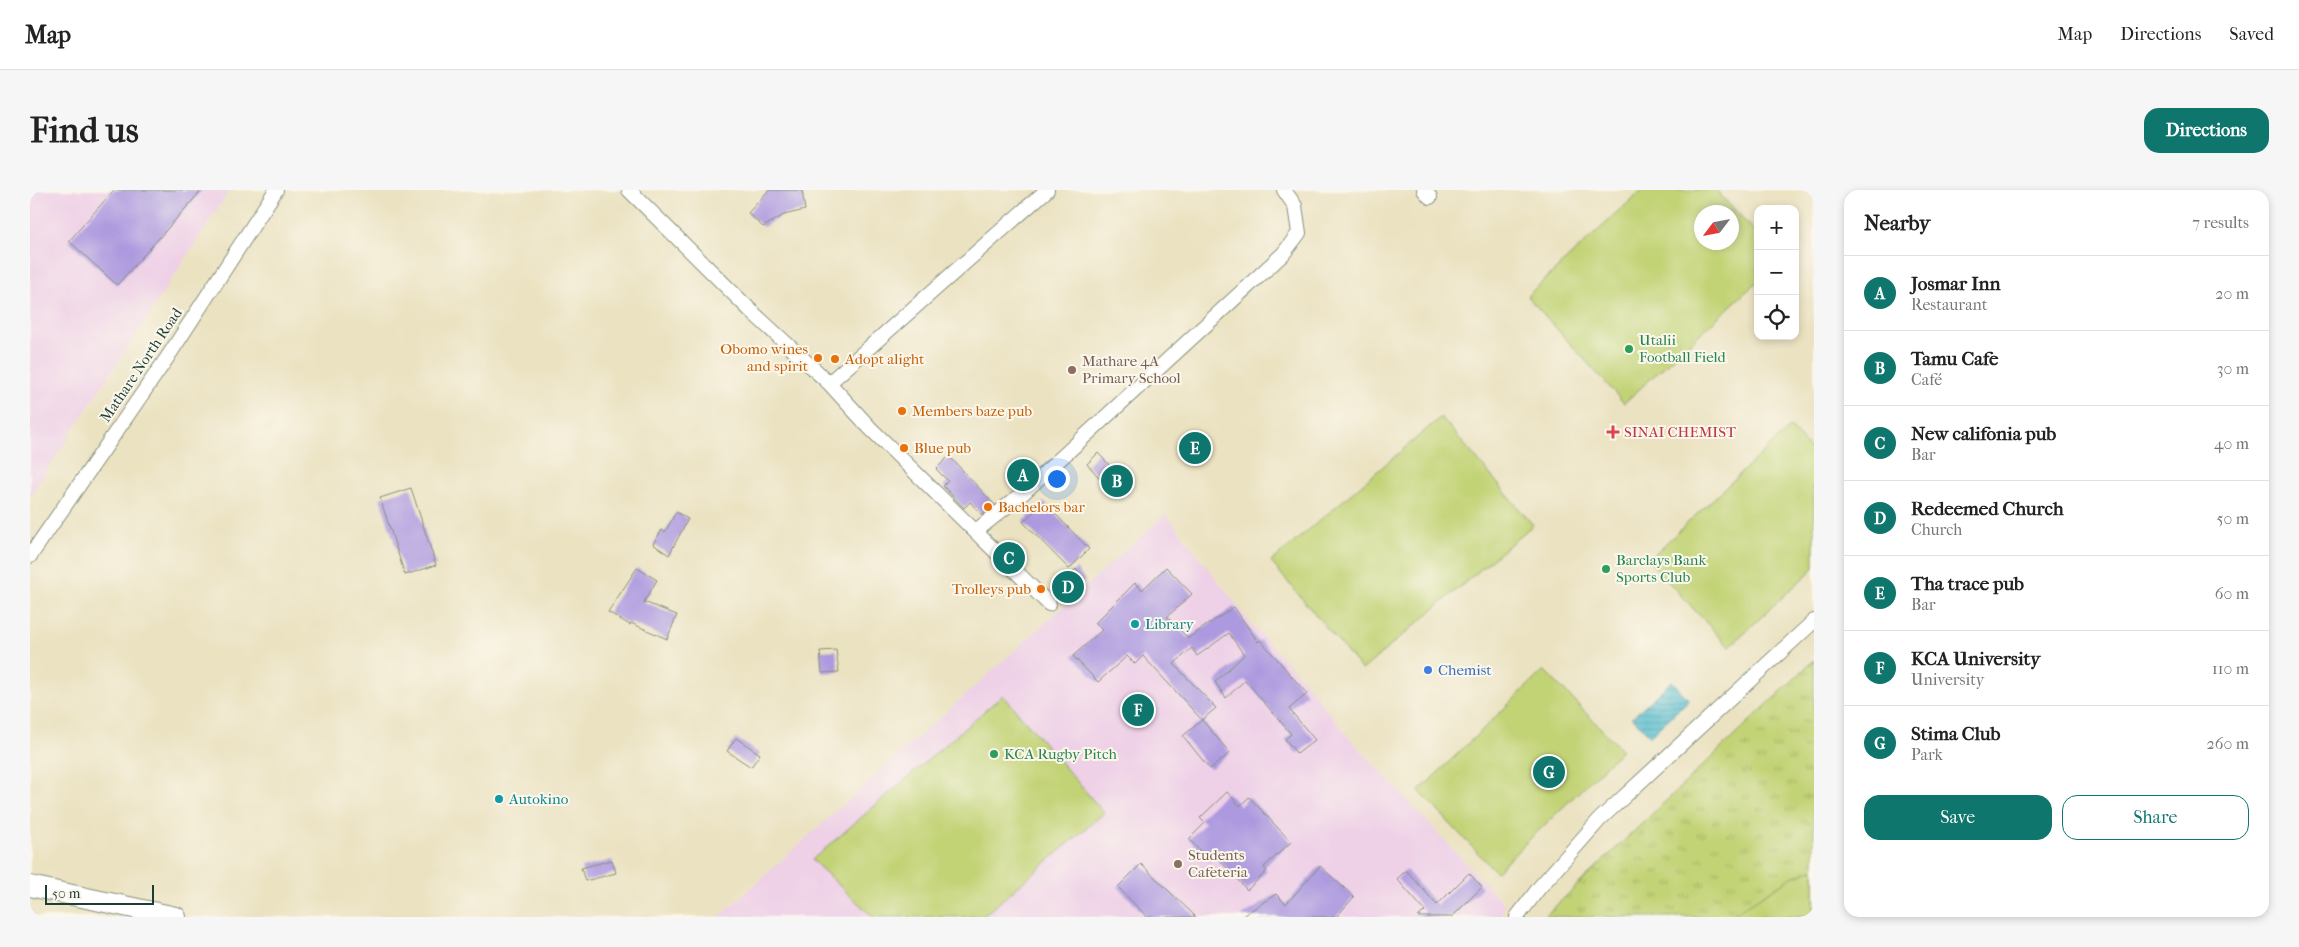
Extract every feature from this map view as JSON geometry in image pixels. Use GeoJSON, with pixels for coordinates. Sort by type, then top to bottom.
{"type":"FeatureCollection","features":[{"type":"Feature","properties":{"kind":"main road"},"geometry":{"type":"LineString","coordinates":[[30,886],[176,917]]}},
{"type":"Feature","properties":{"kind":"street","name":"Mathare North Road"},"geometry":{"type":"LineString","coordinates":[[30,556],[168,358],[276,190]]}},
{"type":"Feature","properties":{"kind":"street"},"geometry":{"type":"LineString","coordinates":[[629,190],[764,324],[829,383],[870,428],[1049,604]]}},
{"type":"Feature","properties":{"kind":"street"},"geometry":{"type":"LineString","coordinates":[[829,383],[1047,190]]}},
{"type":"Feature","properties":{"kind":"street"},"geometry":{"type":"LineString","coordinates":[[976,531],[1023,493],[1283,254],[1299,233],[1295,206],[1284,190]]}},
{"type":"Feature","properties":{"kind":"street"},"geometry":{"type":"LineString","coordinates":[[1517,917],[1539,888],[1600,819],[1814,621]]}},
{"type":"Feature","properties":{"kind":"shaded area"},"geometry":{"type":"Polygon","coordinates":[[[30,190],[230,190],[30,496],[30,190]]]}},
{"type":"Feature","properties":{"kind":"shaded area"},"geometry":{"type":"Polygon","coordinates":[[[1166,514],[1253,626],[1304,681],[1351,740],[1504,904],[1502,917],[719,917],[1166,514]]]}},
{"type":"Feature","properties":{"kind":"green space","name":"Utalii Football Field"},"geometry":{"type":"Polygon","coordinates":[[[1642,190],[1716,190],[1730,205],[1694,205],[1694,250],[1739,250],[1739,215],[1754,231],[1754,285],[1624,403],[1527,296],[1642,190]]]}},
{"type":"Feature","properties":{"kind":"green space"},"geometry":{"type":"Polygon","coordinates":[[[1441,417],[1533,525],[1362,670],[1271,562],[1441,417]]]}},
{"type":"Feature","properties":{"kind":"green space"},"geometry":{"type":"Polygon","coordinates":[[[1790,427],[1814,453],[1814,568],[1729,647],[1648,560],[1790,427]]]}},
{"type":"Feature","properties":{"kind":"green space"},"geometry":{"type":"Polygon","coordinates":[[[1814,660],[1814,917],[1544,917],[1814,660]]]}},
{"type":"Feature","properties":{"kind":"green space"},"geometry":{"type":"Polygon","coordinates":[[[1544,670],[1622,750],[1496,872],[1419,791],[1544,670]]]}},
{"type":"Feature","properties":{"kind":"green space","name":"KCA Rugby Pitch"},"geometry":{"type":"Polygon","coordinates":[[[1003,695],[1104,813],[982,917],[873,917],[812,860],[1003,695]]]}},
{"type":"Feature","properties":{"kind":"green space"},"geometry":{"type":"Polygon","coordinates":[[[1814,869],[1814,917],[1729,917],[1792,877],[1814,869]]]}},
{"type":"Feature","properties":{"kind":"water"},"geometry":{"type":"Polygon","coordinates":[[[1672,681],[1689,700],[1650,736],[1632,717],[1672,681]]]}},
{"type":"Feature","properties":{"kind":"building"},"geometry":{"type":"Polygon","coordinates":[[[114,190],[202,190],[117,285],[69,241],[114,190]]]}},
{"type":"Feature","properties":{"kind":"building"},"geometry":{"type":"Polygon","coordinates":[[[769,190],[802,190],[805,210],[784,215],[763,227],[748,213],[769,190]]]}},
{"type":"Feature","properties":{"kind":"building"},"geometry":{"type":"Polygon","coordinates":[[[1098,453],[1126,483],[1114,494],[1087,464],[1098,453]]]}},
{"type":"Feature","properties":{"kind":"building"},"geometry":{"type":"Polygon","coordinates":[[[949,456],[995,505],[982,515],[970,502],[964,508],[943,486],[948,481],[936,469],[949,456]]]}},
{"type":"Feature","properties":{"kind":"building"},"geometry":{"type":"Polygon","coordinates":[[[411,488],[436,565],[405,575],[380,498],[411,488]]]}},
{"type":"Feature","properties":{"kind":"building"},"geometry":{"type":"Polygon","coordinates":[[[1044,502],[1089,549],[1069,569],[1023,522],[1044,502]]]}},
{"type":"Feature","properties":{"kind":"building"},"geometry":{"type":"Polygon","coordinates":[[[676,512],[688,519],[669,555],[653,544],[662,530],[665,532],[676,512]]]}},
{"type":"Feature","properties":{"kind":"building"},"geometry":{"type":"Polygon","coordinates":[[[1166,567],[1192,594],[1167,617],[1188,638],[1234,607],[1258,642],[1260,640],[1307,694],[1289,709],[1315,740],[1297,754],[1285,739],[1291,734],[1245,680],[1226,698],[1215,682],[1244,655],[1229,633],[1197,656],[1192,648],[1174,664],[1216,708],[1202,720],[1143,656],[1135,664],[1127,656],[1098,682],[1073,656],[1102,630],[1095,623],[1135,583],[1142,590],[1166,567]]]}},
{"type":"Feature","properties":{"kind":"building"},"geometry":{"type":"Polygon","coordinates":[[[637,568],[657,580],[644,602],[677,615],[667,639],[631,623],[630,625],[608,612],[637,568]]]}},
{"type":"Feature","properties":{"kind":"building"},"geometry":{"type":"Polygon","coordinates":[[[1076,569],[1085,580],[1065,599],[1055,588],[1076,569]]]}},
{"type":"Feature","properties":{"kind":"building"},"geometry":{"type":"Polygon","coordinates":[[[836,650],[839,672],[822,673],[820,651],[836,650]]]}},
{"type":"Feature","properties":{"kind":"building"},"geometry":{"type":"Polygon","coordinates":[[[1202,720],[1230,753],[1210,769],[1183,736],[1202,720]]]}},
{"type":"Feature","properties":{"kind":"building"},"geometry":{"type":"Polygon","coordinates":[[[736,738],[760,754],[751,767],[727,751],[736,738]]]}},
{"type":"Feature","properties":{"kind":"building"},"geometry":{"type":"Polygon","coordinates":[[[1227,792],[1240,806],[1249,797],[1291,842],[1264,867],[1267,871],[1247,890],[1215,855],[1209,861],[1189,839],[1205,823],[1200,818],[1227,792]]]}},
{"type":"Feature","properties":{"kind":"building"},"geometry":{"type":"Polygon","coordinates":[[[612,860],[616,873],[585,881],[581,868],[612,860]]]}},
{"type":"Feature","properties":{"kind":"building"},"geometry":{"type":"Polygon","coordinates":[[[1141,864],[1196,917],[1147,917],[1118,887],[1141,864]]]}},
{"type":"Feature","properties":{"kind":"building"},"geometry":{"type":"Polygon","coordinates":[[[1320,866],[1354,897],[1336,917],[1241,917],[1276,894],[1286,904],[1320,866]]]}},
{"type":"Feature","properties":{"kind":"building"},"geometry":{"type":"Polygon","coordinates":[[[1406,870],[1437,905],[1469,873],[1482,887],[1452,917],[1418,917],[1425,911],[1397,879],[1406,870]]]}},
{"type":"Feature","properties":{"kind":"place","name":"Utalii Football Field"},"geometry":{"type":"Point","coordinates":[1629,349]}},
{"type":"Feature","properties":{"kind":"place","name":"Obomo wines and spirit"},"geometry":{"type":"Point","coordinates":[818,358]}},
{"type":"Feature","properties":{"kind":"place","name":"Adopt alight"},"geometry":{"type":"Point","coordinates":[835,359]}},
{"type":"Feature","properties":{"kind":"place","name":"Mathare 4A Primary School"},"geometry":{"type":"Point","coordinates":[1072,370]}},
{"type":"Feature","properties":{"kind":"place","name":"Members baze pub"},"geometry":{"type":"Point","coordinates":[902,411]}},
{"type":"Feature","properties":{"kind":"place","name":"SINAI CHEMIST"},"geometry":{"type":"Point","coordinates":[1613,432]}},
{"type":"Feature","properties":{"kind":"place","name":"Blue pub"},"geometry":{"type":"Point","coordinates":[904,448]}},
{"type":"Feature","properties":{"kind":"place","name":"Tha trace pub"},"geometry":{"type":"Point","coordinates":[1195,448]}},
{"type":"Feature","properties":{"kind":"place","name":"Josmar Inn"},"geometry":{"type":"Point","coordinates":[1023,475]}},
{"type":"Feature","properties":{"kind":"place","name":"Tamu Cafe"},"geometry":{"type":"Point","coordinates":[1117,481]}},
{"type":"Feature","properties":{"kind":"place","name":"Bachelors bar"},"geometry":{"type":"Point","coordinates":[988,507]}},
{"type":"Feature","properties":{"kind":"place","name":"New califonia pub"},"geometry":{"type":"Point","coordinates":[1009,558]}},
{"type":"Feature","properties":{"kind":"place","name":"Barclays Bank Sports Club"},"geometry":{"type":"Point","coordinates":[1606,569]}},
{"type":"Feature","properties":{"kind":"place","name":"Redeemed Church"},"geometry":{"type":"Point","coordinates":[1068,587]}},
{"type":"Feature","properties":{"kind":"place","name":"Trolleys pub"},"geometry":{"type":"Point","coordinates":[1041,589]}},
{"type":"Feature","properties":{"kind":"place","name":"Library"},"geometry":{"type":"Point","coordinates":[1135,624]}},
{"type":"Feature","properties":{"kind":"place","name":"Chemist"},"geometry":{"type":"Point","coordinates":[1428,670]}},
{"type":"Feature","properties":{"kind":"place","name":"KCA University"},"geometry":{"type":"Point","coordinates":[1138,710]}},
{"type":"Feature","properties":{"kind":"place","name":"KCA Rugby Pitch"},"geometry":{"type":"Point","coordinates":[994,754]}},
{"type":"Feature","properties":{"kind":"place","name":"Stima Club"},"geometry":{"type":"Point","coordinates":[1549,772]}},
{"type":"Feature","properties":{"kind":"place","name":"Autokino"},"geometry":{"type":"Point","coordinates":[499,799]}},
{"type":"Feature","properties":{"kind":"place","name":"Students Cafeteria"},"geometry":{"type":"Point","coordinates":[1178,864]}}]}
